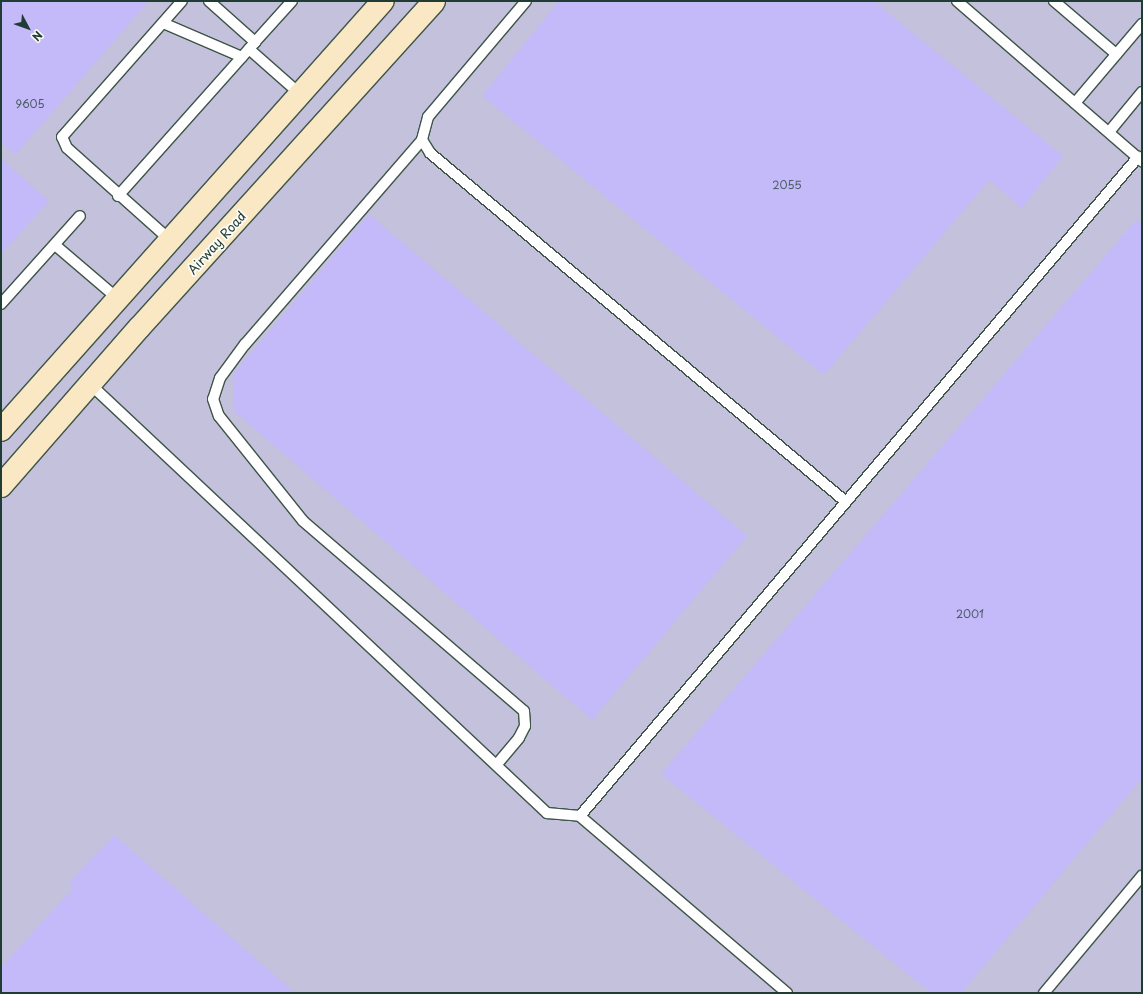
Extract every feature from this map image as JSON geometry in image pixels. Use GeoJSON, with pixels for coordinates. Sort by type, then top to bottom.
{"type":"FeatureCollection","features":[{"type":"Feature","properties":{"kind":"street"},"geometry":{"type":"LineString","coordinates":[[1,430],[383,1]]}},
{"type":"Feature","properties":{"kind":"street","name":"Airway Road"},"geometry":{"type":"LineString","coordinates":[[1,486],[90,384],[434,1]]}},
{"type":"Feature","properties":{"kind":"lane"},"geometry":{"type":"LineString","coordinates":[[170,240],[118,196],[67,148],[62,137],[182,1]]}},
{"type":"Feature","properties":{"kind":"lane"},"geometry":{"type":"LineString","coordinates":[[208,1],[249,50],[300,94]]}},
{"type":"Feature","properties":{"kind":"lane"},"geometry":{"type":"LineString","coordinates":[[118,196],[292,1]]}},
{"type":"Feature","properties":{"kind":"lane"},"geometry":{"type":"LineString","coordinates":[[496,765],[519,738],[525,726],[524,711],[303,521],[219,416],[213,399],[220,378],[245,344],[422,140],[428,117],[526,1]]}},
{"type":"Feature","properties":{"kind":"lane"},"geometry":{"type":"LineString","coordinates":[[580,816],[846,502],[1140,159],[957,1]]}},
{"type":"Feature","properties":{"kind":"lane"},"geometry":{"type":"LineString","coordinates":[[1054,1],[1116,54]]}},
{"type":"Feature","properties":{"kind":"lane"},"geometry":{"type":"LineString","coordinates":[[163,23],[249,50]]}},
{"type":"Feature","properties":{"kind":"lane"},"geometry":{"type":"LineString","coordinates":[[1075,103],[1142,24]]}},
{"type":"Feature","properties":{"kind":"lane"},"geometry":{"type":"LineString","coordinates":[[1109,132],[1142,92]]}},
{"type":"Feature","properties":{"kind":"lane"},"geometry":{"type":"LineString","coordinates":[[422,140],[430,153],[846,502]]}},
{"type":"Feature","properties":{"kind":"lane"},"geometry":{"type":"LineString","coordinates":[[1,304],[80,216]]}},
{"type":"Feature","properties":{"kind":"lane"},"geometry":{"type":"LineString","coordinates":[[54,245],[117,298]]}},
{"type":"Feature","properties":{"kind":"lane"},"geometry":{"type":"LineString","coordinates":[[90,384],[547,813],[580,816],[787,993]]}},
{"type":"Feature","properties":{"kind":"lane"},"geometry":{"type":"LineString","coordinates":[[1044,993],[1142,876]]}},
{"type":"Feature","properties":{"kind":"shaded area"},"geometry":{"type":"Polygon","coordinates":[[[1,1],[1142,1],[1142,993],[1,993],[1,1]]]}},
{"type":"Feature","properties":{"kind":"building"},"geometry":{"type":"Polygon","coordinates":[[[1,1],[149,1],[15,155],[1,142],[1,1]]]}},
{"type":"Feature","properties":{"kind":"building"},"geometry":{"type":"Polygon","coordinates":[[[559,1],[874,1],[1063,156],[1022,208],[989,180],[824,375],[482,96],[559,1]]]}},
{"type":"Feature","properties":{"kind":"building"},"geometry":{"type":"Polygon","coordinates":[[[1,159],[49,201],[1,254],[1,159]]]}},
{"type":"Feature","properties":{"kind":"building"},"geometry":{"type":"Polygon","coordinates":[[[369,214],[747,536],[592,720],[233,410],[233,374],[369,214]]]}},
{"type":"Feature","properties":{"kind":"building"},"geometry":{"type":"Polygon","coordinates":[[[1136,220],[1142,225],[1142,778],[961,993],[931,993],[661,774],[1136,220]]]}},
{"type":"Feature","properties":{"kind":"building"},"geometry":{"type":"Polygon","coordinates":[[[114,835],[295,993],[1,993],[1,967],[73,888],[69,883],[114,835]]]}}]}
